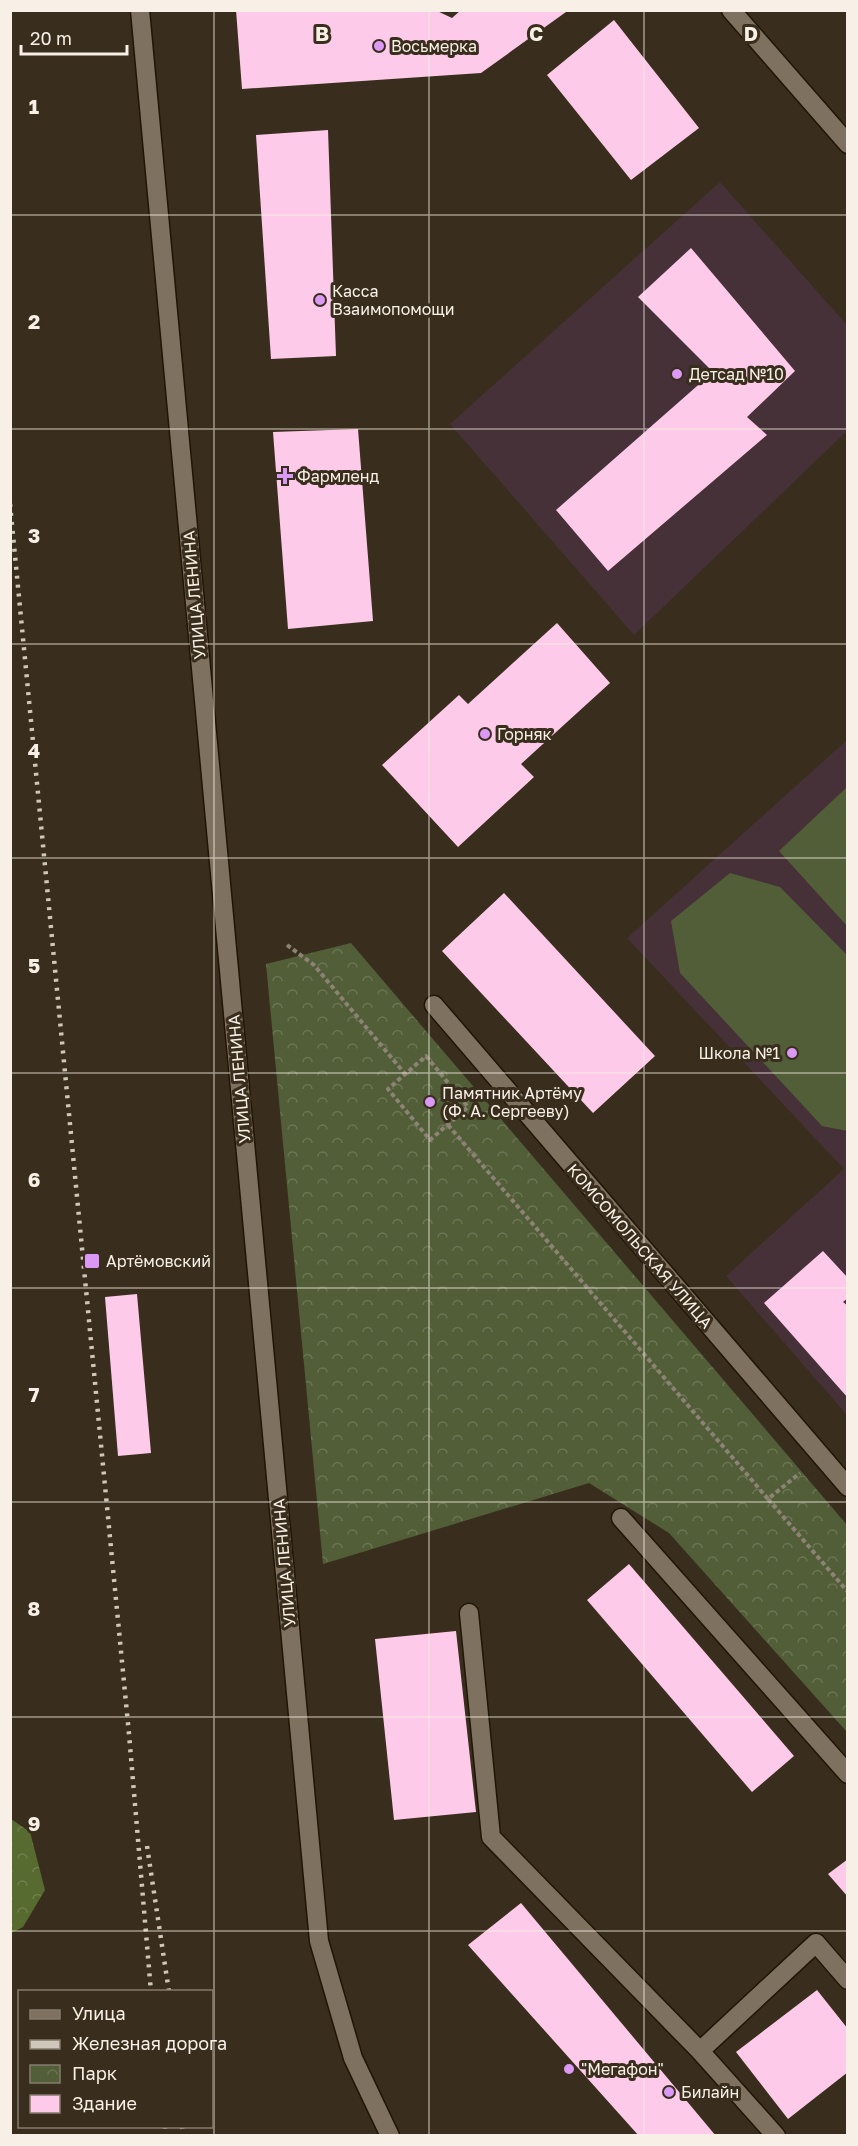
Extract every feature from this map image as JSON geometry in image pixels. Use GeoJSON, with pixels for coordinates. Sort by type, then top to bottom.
{"type":"FeatureCollection","features":[{"type":"Feature","properties":{"kind":"street","name":"УЛИЦА ЛЕНИНА"},"geometry":{"type":"LineString","coordinates":[[140,10],[319,1941],[353,2058],[390,2136]]}},
{"type":"Feature","properties":{"kind":"street"},"geometry":{"type":"LineString","coordinates":[[731,10],[848,144]]}},
{"type":"Feature","properties":{"kind":"street","name":"КОМСОМОЛЬСКАЯ УЛИЦА"},"geometry":{"type":"LineString","coordinates":[[434,1005],[848,1487]]}},
{"type":"Feature","properties":{"kind":"street"},"geometry":{"type":"LineString","coordinates":[[621,1518],[848,1774]]}},
{"type":"Feature","properties":{"kind":"street"},"geometry":{"type":"LineString","coordinates":[[469,1613],[491,1837],[700,2051],[776,2136]]}},
{"type":"Feature","properties":{"kind":"street"},"geometry":{"type":"LineString","coordinates":[[700,2051],[816,1943],[848,1980]]}},
{"type":"Feature","properties":{"kind":"path"},"geometry":{"type":"LineString","coordinates":[[287,945],[314,965],[406,1075]]}},
{"type":"Feature","properties":{"kind":"path"},"geometry":{"type":"LineString","coordinates":[[426,1056],[468,1107],[448,1125],[430,1140],[388,1089],[426,1056]]}},
{"type":"Feature","properties":{"kind":"path"},"geometry":{"type":"LineString","coordinates":[[448,1125],[848,1592]]}},
{"type":"Feature","properties":{"kind":"path"},"geometry":{"type":"LineString","coordinates":[[768,1499],[821,1456]]}},
{"type":"Feature","properties":{"kind":"shaded area","name":"Детсад №10"},"geometry":{"type":"Polygon","coordinates":[[[720,182],[847,325],[847,431],[634,635],[450,424],[720,182]]]}},
{"type":"Feature","properties":{"kind":"shaded area","name":"Школа №1"},"geometry":{"type":"Polygon","coordinates":[[[847,740],[847,1415],[726,1276],[844,1169],[627,938],[847,740]]]}},
{"type":"Feature","properties":{"kind":"green space"},"geometry":{"type":"Polygon","coordinates":[[[847,787],[847,926],[779,851],[847,787]]]}},
{"type":"Feature","properties":{"kind":"green space"},"geometry":{"type":"Polygon","coordinates":[[[730,873],[780,887],[847,955],[847,1131],[822,1126],[680,973],[671,921],[730,873]]]}},
{"type":"Feature","properties":{"kind":"green space"},"geometry":{"type":"Polygon","coordinates":[[[351,943],[847,1525],[847,1732],[669,1533],[589,1483],[323,1564],[266,964],[351,943]]]}},
{"type":"Feature","properties":{"kind":"green space"},"geometry":{"type":"Polygon","coordinates":[[[11,1819],[30,1832],[45,1890],[23,1927],[11,1933],[11,1819]]]}},
{"type":"Feature","properties":{"kind":"building","name":"Восьмерка"},"geometry":{"type":"Polygon","coordinates":[[[236,10],[435,10],[452,18],[461,10],[566,12],[481,73],[242,89],[236,10]]]}},
{"type":"Feature","properties":{"kind":"building"},"geometry":{"type":"Polygon","coordinates":[[[614,20],[699,128],[631,180],[547,75],[614,20]]]}},
{"type":"Feature","properties":{"kind":"building"},"geometry":{"type":"Polygon","coordinates":[[[328,130],[336,356],[271,359],[256,135],[328,130]]]}},
{"type":"Feature","properties":{"kind":"building"},"geometry":{"type":"Polygon","coordinates":[[[691,248],[795,371],[747,417],[767,435],[608,571],[556,510],[713,372],[638,297],[691,248]]]}},
{"type":"Feature","properties":{"kind":"building"},"geometry":{"type":"Polygon","coordinates":[[[358,429],[373,621],[288,629],[273,432],[358,429]]]}},
{"type":"Feature","properties":{"kind":"building","name":"Горняк"},"geometry":{"type":"Polygon","coordinates":[[[557,623],[610,683],[521,764],[534,777],[458,847],[382,765],[459,695],[468,704],[557,623]]]}},
{"type":"Feature","properties":{"kind":"building"},"geometry":{"type":"Polygon","coordinates":[[[504,893],[655,1056],[593,1113],[442,951],[504,893]]]}},
{"type":"Feature","properties":{"kind":"building"},"geometry":{"type":"Polygon","coordinates":[[[823,1251],[848,1278],[848,1298],[843,1302],[848,1306],[848,1398],[764,1303],[823,1251]]]}},
{"type":"Feature","properties":{"kind":"building"},"geometry":{"type":"Polygon","coordinates":[[[137,1294],[151,1453],[118,1456],[105,1297],[137,1294]]]}},
{"type":"Feature","properties":{"kind":"building"},"geometry":{"type":"Polygon","coordinates":[[[629,1564],[794,1756],[752,1792],[587,1600],[629,1564]]]}},
{"type":"Feature","properties":{"kind":"building"},"geometry":{"type":"Polygon","coordinates":[[[456,1631],[476,1812],[394,1820],[375,1639],[456,1631]]]}},
{"type":"Feature","properties":{"kind":"building"},"geometry":{"type":"Polygon","coordinates":[[[848,1859],[848,1897],[828,1874],[848,1859]]]}},
{"type":"Feature","properties":{"kind":"building"},"geometry":{"type":"Polygon","coordinates":[[[521,1903],[716,2136],[639,2136],[468,1945],[521,1903]]]}},
{"type":"Feature","properties":{"kind":"building"},"geometry":{"type":"Polygon","coordinates":[[[817,1990],[848,2029],[848,2072],[788,2119],[736,2052],[817,1990]]]}},
{"type":"Feature","properties":{"kind":"railway"},"geometry":{"type":"LineString","coordinates":[[10,504],[129,1734],[151,1990]]}},
{"type":"Feature","properties":{"kind":"railway"},"geometry":{"type":"LineString","coordinates":[[147,1846],[169,1990]]}},
{"type":"Feature","properties":{"kind":"railway"},"geometry":{"type":"LineString","coordinates":[[165,2128],[165,2136]]}},
{"type":"Feature","properties":{"kind":"railway"},"geometry":{"type":"LineString","coordinates":[[182,2128],[183,2136]]}},
{"type":"Feature","properties":{"kind":"place","name":"Восьмерка"},"geometry":{"type":"Point","coordinates":[379,46]}},
{"type":"Feature","properties":{"kind":"place","name":"Касса Взаимопомощи"},"geometry":{"type":"Point","coordinates":[320,300]}},
{"type":"Feature","properties":{"kind":"place","name":"Детсад №10"},"geometry":{"type":"Point","coordinates":[677,374]}},
{"type":"Feature","properties":{"kind":"place","name":"Фармленд"},"geometry":{"type":"Point","coordinates":[285,476]}},
{"type":"Feature","properties":{"kind":"place","name":"Горняк"},"geometry":{"type":"Point","coordinates":[485,734]}},
{"type":"Feature","properties":{"kind":"place","name":"Школа №1"},"geometry":{"type":"Point","coordinates":[792,1053]}},
{"type":"Feature","properties":{"kind":"place","name":"Памятник Артёму (Ф. А. Сергееву)"},"geometry":{"type":"Point","coordinates":[430,1102]}},
{"type":"Feature","properties":{"kind":"place","name":"Артёмовский"},"geometry":{"type":"Point","coordinates":[92,1261]}},
{"type":"Feature","properties":{"kind":"place","name":"\"Мегафон\""},"geometry":{"type":"Point","coordinates":[569,2069]}},
{"type":"Feature","properties":{"kind":"place","name":"Билайн"},"geometry":{"type":"Point","coordinates":[669,2092]}}]}
